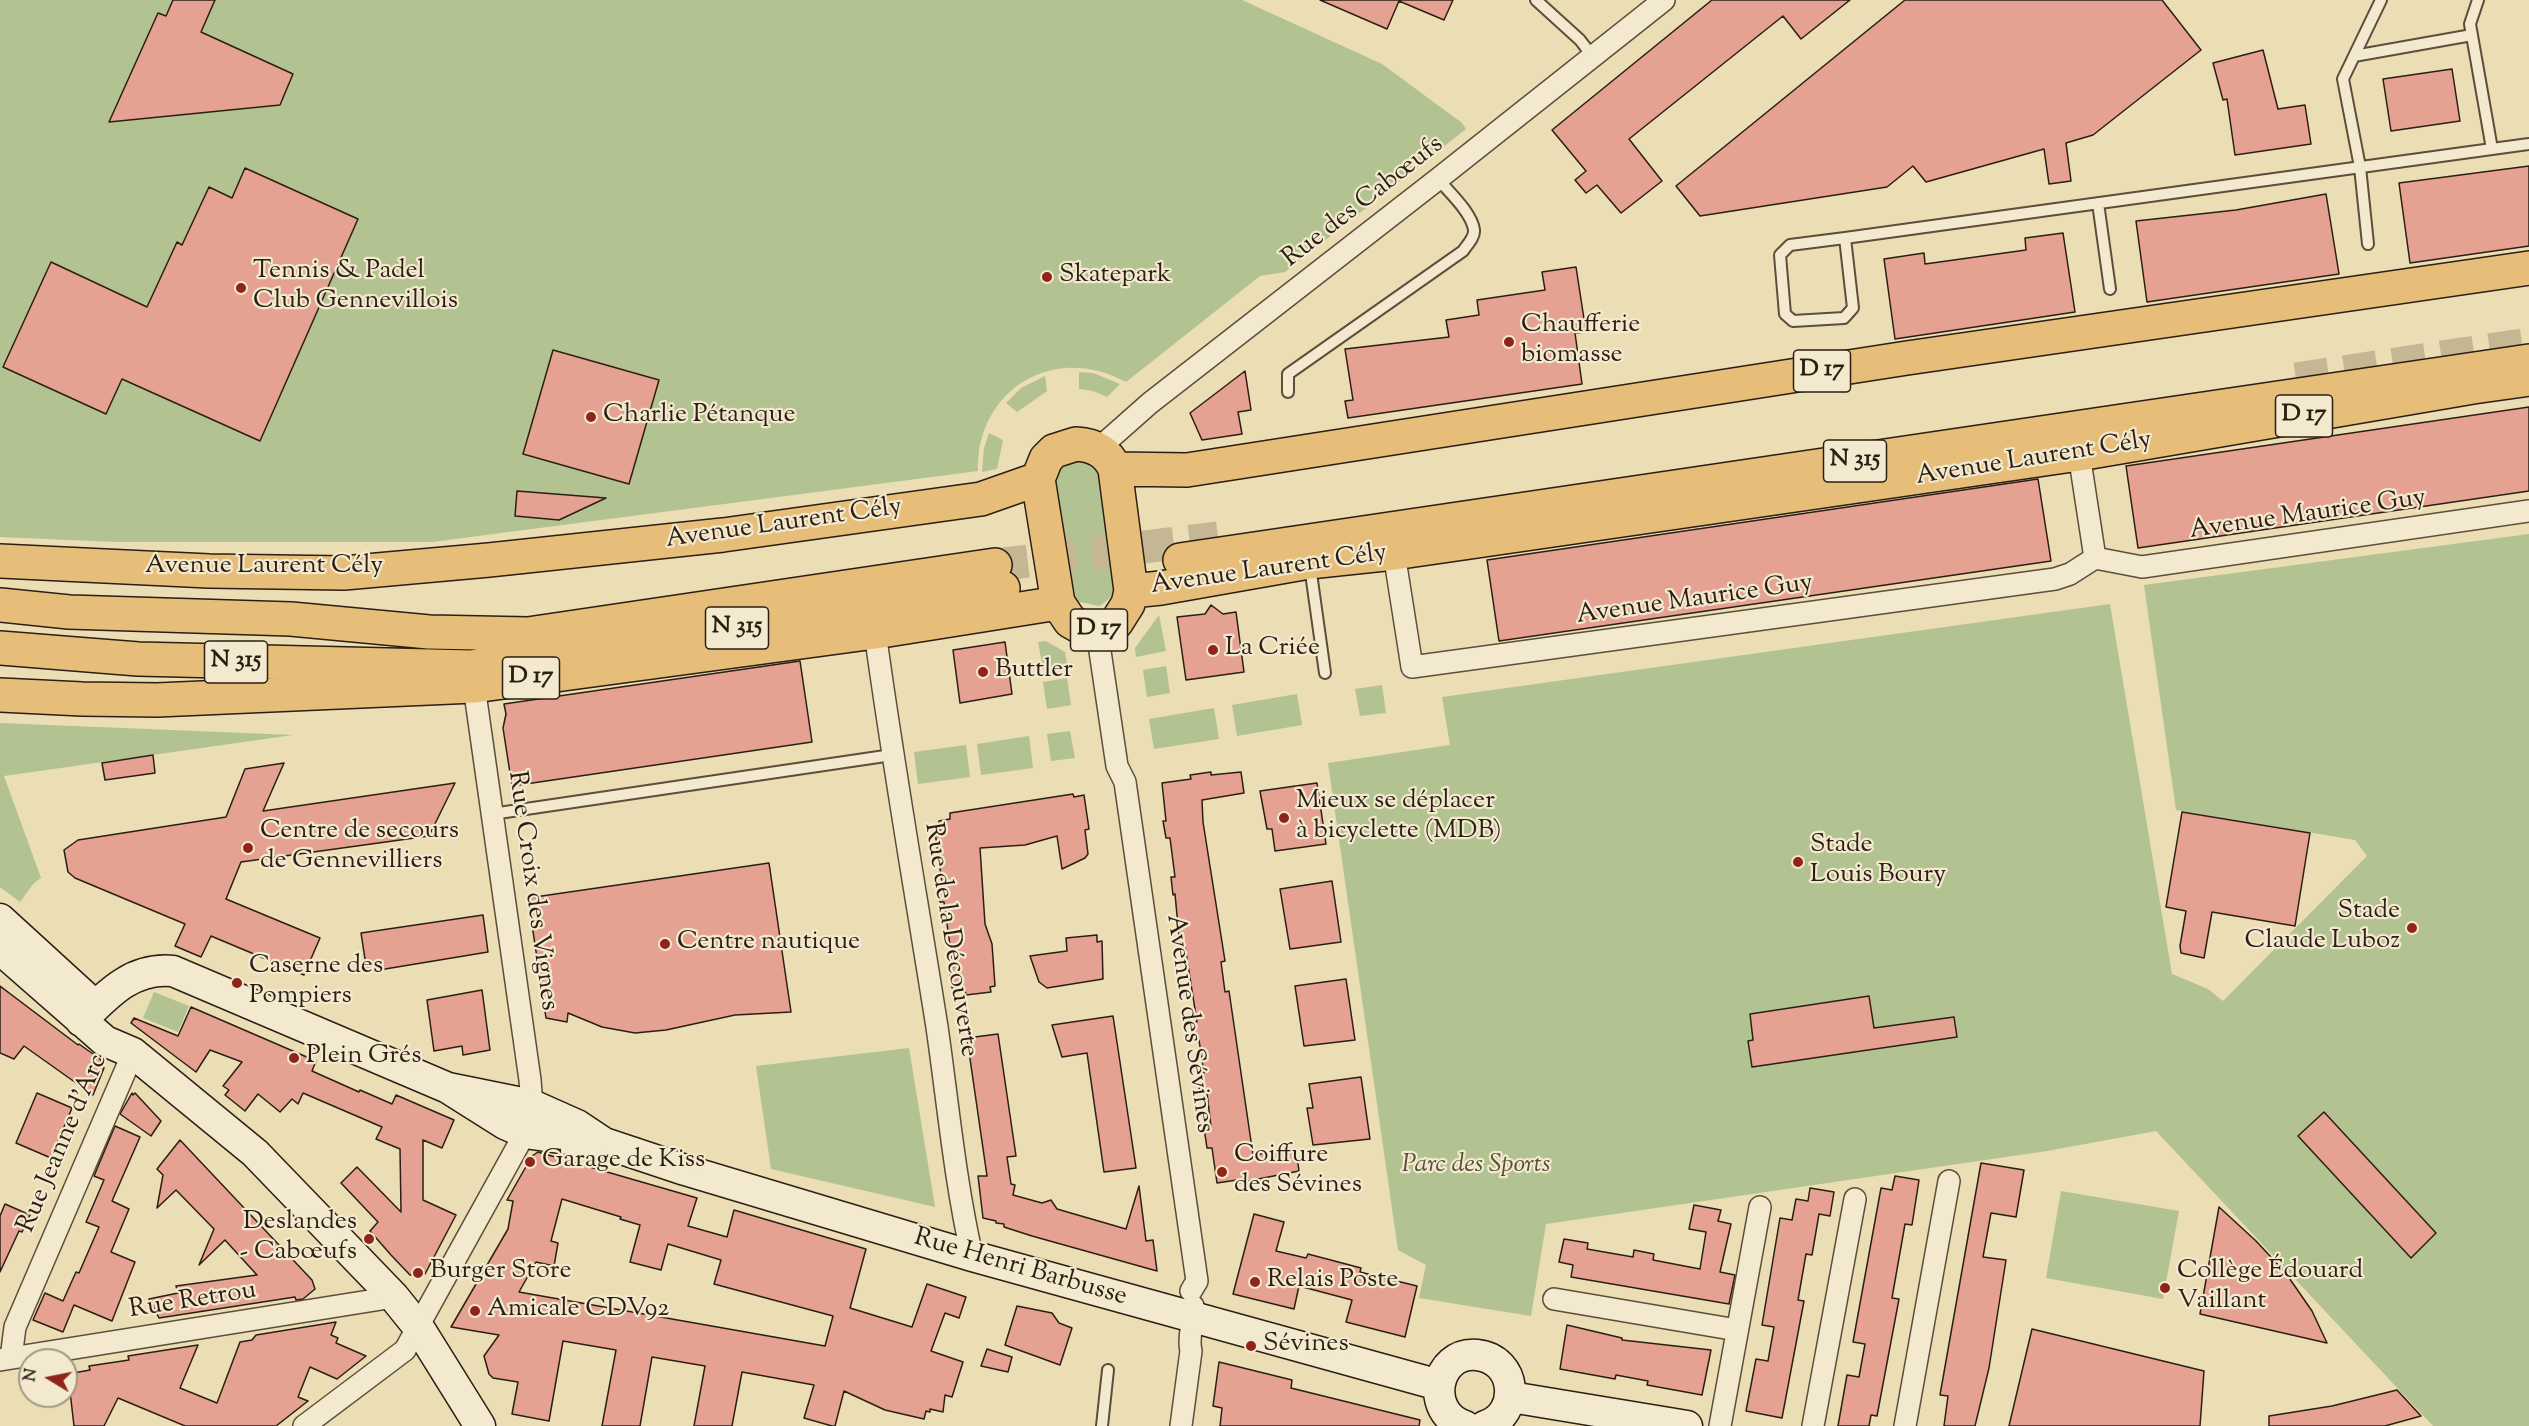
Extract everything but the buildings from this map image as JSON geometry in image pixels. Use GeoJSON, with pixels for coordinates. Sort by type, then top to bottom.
{"type":"FeatureCollection","features":[{"type":"Feature","properties":{"kind":"main road","name":"D 17"},"geometry":{"type":"LineString","coordinates":[[1038,479],[1046,459],[1054,451],[1076,444],[1107,459],[1187,470],[1907,358],[2529,268]]}},
{"type":"Feature","properties":{"kind":"main road","name":"N 315"},"geometry":{"type":"LineString","coordinates":[[1180,560],[2529,361]]}},
{"type":"Feature","properties":{"kind":"main road","name":"Avenue Laurent Cély"},"geometry":{"type":"LineString","coordinates":[[1097,631],[1116,623],[1128,604],[1131,591],[1161,588],[1309,562],[1394,553],[2079,454],[2529,379]]}},
{"type":"Feature","properties":{"kind":"main road"},"geometry":{"type":"LineString","coordinates":[[1107,459],[1131,591]]}},
{"type":"Feature","properties":{"kind":"main road"},"geometry":{"type":"LineString","coordinates":[[1038,479],[1058,603]]}},
{"type":"Feature","properties":{"kind":"main road","name":"Avenue Laurent Cély"},"geometry":{"type":"LineString","coordinates":[[0,561],[209,571],[344,573],[723,535],[981,499],[1038,479]]}},
{"type":"Feature","properties":{"kind":"main road","name":"N 315"},"geometry":{"type":"LineString","coordinates":[[0,605],[69,612],[291,619],[429,632],[528,634],[999,577],[471,667],[138,659],[0,648]]}},
{"type":"Feature","properties":{"kind":"main road","name":"D 17"},"geometry":{"type":"LineString","coordinates":[[0,695],[157,700],[474,686],[875,632],[1058,603],[1070,621],[1086,630],[1097,631]]}},
{"type":"Feature","properties":{"kind":"street","name":"Rue des Cabœufs"},"geometry":{"type":"LineString","coordinates":[[1107,459],[1150,404],[1664,0]]}},
{"type":"Feature","properties":{"kind":"street"},"geometry":{"type":"LineString","coordinates":[[2079,454],[2095,558]]}},
{"type":"Feature","properties":{"kind":"street","name":"Avenue Maurice Guy"},"geometry":{"type":"LineString","coordinates":[[1394,553],[1412,667],[2055,579],[2070,574],[2095,558],[2142,567],[2529,511]]}},
{"type":"Feature","properties":{"kind":"street","name":"Avenue des Sévines"},"geometry":{"type":"LineString","coordinates":[[1097,631],[1117,766],[1113,784],[1191,1316],[1191,1351],[1180,1426]]}},
{"type":"Feature","properties":{"kind":"street","name":"Rue de la Découverte"},"geometry":{"type":"LineString","coordinates":[[875,632],[892,755],[937,1027],[964,1223],[972,1256]]}},
{"type":"Feature","properties":{"kind":"street","name":"Rue Croix des Vignes"},"geometry":{"type":"LineString","coordinates":[[474,686],[530,1080],[529,1119]]}},
{"type":"Feature","properties":{"kind":"street"},"geometry":{"type":"LineString","coordinates":[[0,919],[89,1013]]}},
{"type":"Feature","properties":{"kind":"street"},"geometry":{"type":"LineString","coordinates":[[0,949],[89,1013],[123,1033],[133,1053],[255,1153],[394,1297],[418,1328],[480,1426]]}},
{"type":"Feature","properties":{"kind":"street","name":"Rue Henri Barbusse"},"geometry":{"type":"LineString","coordinates":[[89,1013],[137,975],[158,969],[173,971],[448,1088],[505,1124],[529,1119],[577,1125],[604,1143],[685,1170],[972,1256],[1439,1385]]}},
{"type":"Feature","properties":{"kind":"street","name":"Rue Jeanne d'Arc"},"geometry":{"type":"LineString","coordinates":[[5,1359],[15,1328],[133,1053]]}},
{"type":"Feature","properties":{"kind":"street"},"geometry":{"type":"LineString","coordinates":[[304,1426],[405,1350],[529,1119]]}},
{"type":"Feature","properties":{"kind":"street"},"geometry":{"type":"LineString","coordinates":[[1905,1426],[1949,1181]]}},
{"type":"Feature","properties":{"kind":"street"},"geometry":{"type":"LineString","coordinates":[[1813,1426],[1855,1199]]}},
{"type":"Feature","properties":{"kind":"street"},"geometry":{"type":"LineString","coordinates":[[1720,1426],[1760,1207]]}},
{"type":"Feature","properties":{"kind":"street","name":"Rue Retrou"},"geometry":{"type":"LineString","coordinates":[[5,1359],[394,1297]]}},
{"type":"Feature","properties":{"kind":"street"},"geometry":{"type":"LineString","coordinates":[[1554,1299],[1737,1330]]}},
{"type":"Feature","properties":{"kind":"street"},"geometry":{"type":"LineString","coordinates":[[1169,1426],[1180,1348],[1191,1316]]}},
{"type":"Feature","properties":{"kind":"street"},"geometry":{"type":"LineString","coordinates":[[1465,1426],[1449,1417],[1442,1408],[1439,1385],[1448,1367],[1456,1360],[1476,1355],[1488,1357],[1502,1368],[1511,1384],[1511,1397],[1501,1417],[1485,1426]]}},
{"type":"Feature","properties":{"kind":"street"},"geometry":{"type":"LineString","coordinates":[[1511,1397],[1687,1426]]}},
{"type":"Feature","properties":{"kind":"lane"},"geometry":{"type":"LineString","coordinates":[[1536,0],[1580,40],[1593,57]]}},
{"type":"Feature","properties":{"kind":"lane"},"geometry":{"type":"LineString","coordinates":[[2368,244],[2360,167],[2343,79],[2381,0]]}},
{"type":"Feature","properties":{"kind":"lane"},"geometry":{"type":"LineString","coordinates":[[2478,0],[2470,24],[2492,149]]}},
{"type":"Feature","properties":{"kind":"lane"},"geometry":{"type":"LineString","coordinates":[[2354,56],[2472,35]]}},
{"type":"Feature","properties":{"kind":"lane"},"geometry":{"type":"LineString","coordinates":[[1845,238],[1853,308],[1844,318],[1793,321],[1785,314],[1780,255],[1790,245],[2529,144]]}},
{"type":"Feature","properties":{"kind":"lane"},"geometry":{"type":"LineString","coordinates":[[1288,392],[1288,374],[1463,250],[1473,237],[1475,230],[1464,208],[1438,179]]}},
{"type":"Feature","properties":{"kind":"lane"},"geometry":{"type":"LineString","coordinates":[[2098,203],[2110,288]]}},
{"type":"Feature","properties":{"kind":"lane"},"geometry":{"type":"LineString","coordinates":[[1309,562],[1325,673]]}},
{"type":"Feature","properties":{"kind":"lane"},"geometry":{"type":"LineString","coordinates":[[492,814],[892,755]]}},
{"type":"Feature","properties":{"kind":"lane"},"geometry":{"type":"LineString","coordinates":[[1102,1426],[1108,1370]]}},
{"type":"Feature","properties":{"kind":"green space"},"geometry":{"type":"Polygon","coordinates":[[[0,0],[1242,0],[1382,64],[1462,123],[1466,129],[1285,272],[1260,276],[1126,382],[1099,371],[1072,368],[1047,371],[1024,381],[1005,397],[990,417],[981,442],[978,471],[432,542],[115,542],[0,537],[0,0]]]}},
{"type":"Feature","properties":{"kind":"green space"},"geometry":{"type":"Polygon","coordinates":[[[1079,372],[1093,373],[1120,384],[1107,397],[1093,391],[1079,389],[1079,372]]]}},
{"type":"Feature","properties":{"kind":"green space"},"geometry":{"type":"Polygon","coordinates":[[[1045,376],[1047,391],[1017,412],[1006,403],[1021,388],[1045,376]]]}},
{"type":"Feature","properties":{"kind":"green space"},"geometry":{"type":"Polygon","coordinates":[[[989,433],[1003,440],[997,469],[982,472],[984,448],[989,433]]]}},
{"type":"Feature","properties":{"kind":"green space"},"geometry":{"type":"Polygon","coordinates":[[[1077,460],[1097,471],[1101,479],[1111,524],[1117,585],[1106,602],[1099,606],[1075,601],[1070,592],[1055,479],[1059,469],[1077,460]]]}},
{"type":"Feature","properties":{"kind":"green space","name":"Parc des Sports"},"geometry":{"type":"Polygon","coordinates":[[[2529,534],[2529,1426],[2433,1426],[2156,1131],[2047,1151],[1546,1224],[1531,1316],[1419,1298],[1426,1265],[1398,1250],[1328,763],[1450,745],[1442,697],[2110,604],[2172,974],[2208,989],[2223,1001],[2367,856],[2355,840],[2176,810],[2144,585],[2529,534]]]}},
{"type":"Feature","properties":{"kind":"green space"},"geometry":{"type":"Polygon","coordinates":[[[1159,615],[1166,651],[1136,657],[1135,648],[1159,615]]]}},
{"type":"Feature","properties":{"kind":"green space"},"geometry":{"type":"Polygon","coordinates":[[[1046,641],[1065,652],[1067,665],[1043,669],[1038,642],[1046,641]]]}},
{"type":"Feature","properties":{"kind":"green space"},"geometry":{"type":"Polygon","coordinates":[[[1166,666],[1170,693],[1147,697],[1143,670],[1166,666]]]}},
{"type":"Feature","properties":{"kind":"green space"},"geometry":{"type":"Polygon","coordinates":[[[1067,678],[1071,705],[1047,709],[1043,682],[1067,678]]]}},
{"type":"Feature","properties":{"kind":"green space"},"geometry":{"type":"Polygon","coordinates":[[[1382,685],[1386,713],[1360,716],[1355,689],[1382,685]]]}},
{"type":"Feature","properties":{"kind":"green space"},"geometry":{"type":"Polygon","coordinates":[[[1297,694],[1302,725],[1237,736],[1232,705],[1297,694]]]}},
{"type":"Feature","properties":{"kind":"green space"},"geometry":{"type":"Polygon","coordinates":[[[1214,708],[1219,739],[1154,749],[1149,719],[1214,708]]]}},
{"type":"Feature","properties":{"kind":"green space"},"geometry":{"type":"Polygon","coordinates":[[[0,723],[293,735],[4,776],[41,878],[34,883],[20,902],[0,887],[0,723]]]}},
{"type":"Feature","properties":{"kind":"green space"},"geometry":{"type":"Polygon","coordinates":[[[1070,731],[1075,758],[1051,761],[1047,734],[1070,731]]]}},
{"type":"Feature","properties":{"kind":"green space"},"geometry":{"type":"Polygon","coordinates":[[[1029,736],[1033,768],[981,775],[977,744],[1029,736]]]}},
{"type":"Feature","properties":{"kind":"green space"},"geometry":{"type":"Polygon","coordinates":[[[966,745],[970,777],[918,784],[914,752],[966,745]]]}},
{"type":"Feature","properties":{"kind":"green space"},"geometry":{"type":"Polygon","coordinates":[[[154,992],[189,1006],[178,1032],[143,1018],[154,992]]]}},
{"type":"Feature","properties":{"kind":"green space"},"geometry":{"type":"Polygon","coordinates":[[[909,1048],[935,1207],[771,1169],[756,1066],[909,1048]]]}},
{"type":"Feature","properties":{"kind":"green space"},"geometry":{"type":"Polygon","coordinates":[[[2061,1191],[2179,1211],[2163,1299],[2046,1278],[2061,1191]]]}},
{"type":"Feature","properties":{"kind":"tunnel"},"geometry":{"type":"LineString","coordinates":[[2296,379],[2529,344]]}},
{"type":"Feature","properties":{"kind":"tunnel"},"geometry":{"type":"LineString","coordinates":[[995,565],[1218,538]]}},
{"type":"Feature","properties":{"kind":"place","name":"Skatepark"},"geometry":{"type":"Point","coordinates":[1047,277]}},
{"type":"Feature","properties":{"kind":"place","name":"Tennis & Padel Club Gennevillois"},"geometry":{"type":"Point","coordinates":[241,288]}},
{"type":"Feature","properties":{"kind":"place","name":"Chaufferie biomasse"},"geometry":{"type":"Point","coordinates":[1509,342]}},
{"type":"Feature","properties":{"kind":"place","name":"Charlie Pétanque"},"geometry":{"type":"Point","coordinates":[591,417]}},
{"type":"Feature","properties":{"kind":"place","name":"La Criée"},"geometry":{"type":"Point","coordinates":[1213,650]}},
{"type":"Feature","properties":{"kind":"place","name":"Buttler"},"geometry":{"type":"Point","coordinates":[983,672]}},
{"type":"Feature","properties":{"kind":"place","name":"Mieux se déplacer à bicyclette (MDB)"},"geometry":{"type":"Point","coordinates":[1284,818]}},
{"type":"Feature","properties":{"kind":"place","name":"Centre de secours de Gennevilliers"},"geometry":{"type":"Point","coordinates":[248,848]}},
{"type":"Feature","properties":{"kind":"place","name":"Stade Louis Boury"},"geometry":{"type":"Point","coordinates":[1798,862]}},
{"type":"Feature","properties":{"kind":"place","name":"Stade Claude Luboz"},"geometry":{"type":"Point","coordinates":[2412,928]}},
{"type":"Feature","properties":{"kind":"place","name":"Centre nautique"},"geometry":{"type":"Point","coordinates":[665,944]}},
{"type":"Feature","properties":{"kind":"place","name":"Caserne des Pompiers"},"geometry":{"type":"Point","coordinates":[237,983]}},
{"type":"Feature","properties":{"kind":"place","name":"Plein Grés"},"geometry":{"type":"Point","coordinates":[294,1058]}},
{"type":"Feature","properties":{"kind":"place","name":"Garage de Kiss"},"geometry":{"type":"Point","coordinates":[530,1162]}},
{"type":"Feature","properties":{"kind":"place","name":"Coiffure des Sévines"},"geometry":{"type":"Point","coordinates":[1222,1172]}},
{"type":"Feature","properties":{"kind":"place","name":"Deslandes - Cabœufs"},"geometry":{"type":"Point","coordinates":[369,1239]}},
{"type":"Feature","properties":{"kind":"place","name":"Burger Store"},"geometry":{"type":"Point","coordinates":[418,1273]}},
{"type":"Feature","properties":{"kind":"place","name":"Relais Poste"},"geometry":{"type":"Point","coordinates":[1255,1282]}},
{"type":"Feature","properties":{"kind":"place","name":"Collège Édouard Vaillant"},"geometry":{"type":"Point","coordinates":[2165,1288]}},
{"type":"Feature","properties":{"kind":"place","name":"Amicale CDV92"},"geometry":{"type":"Point","coordinates":[475,1311]}},
{"type":"Feature","properties":{"kind":"place","name":"Sévines"},"geometry":{"type":"Point","coordinates":[1251,1346]}}]}
